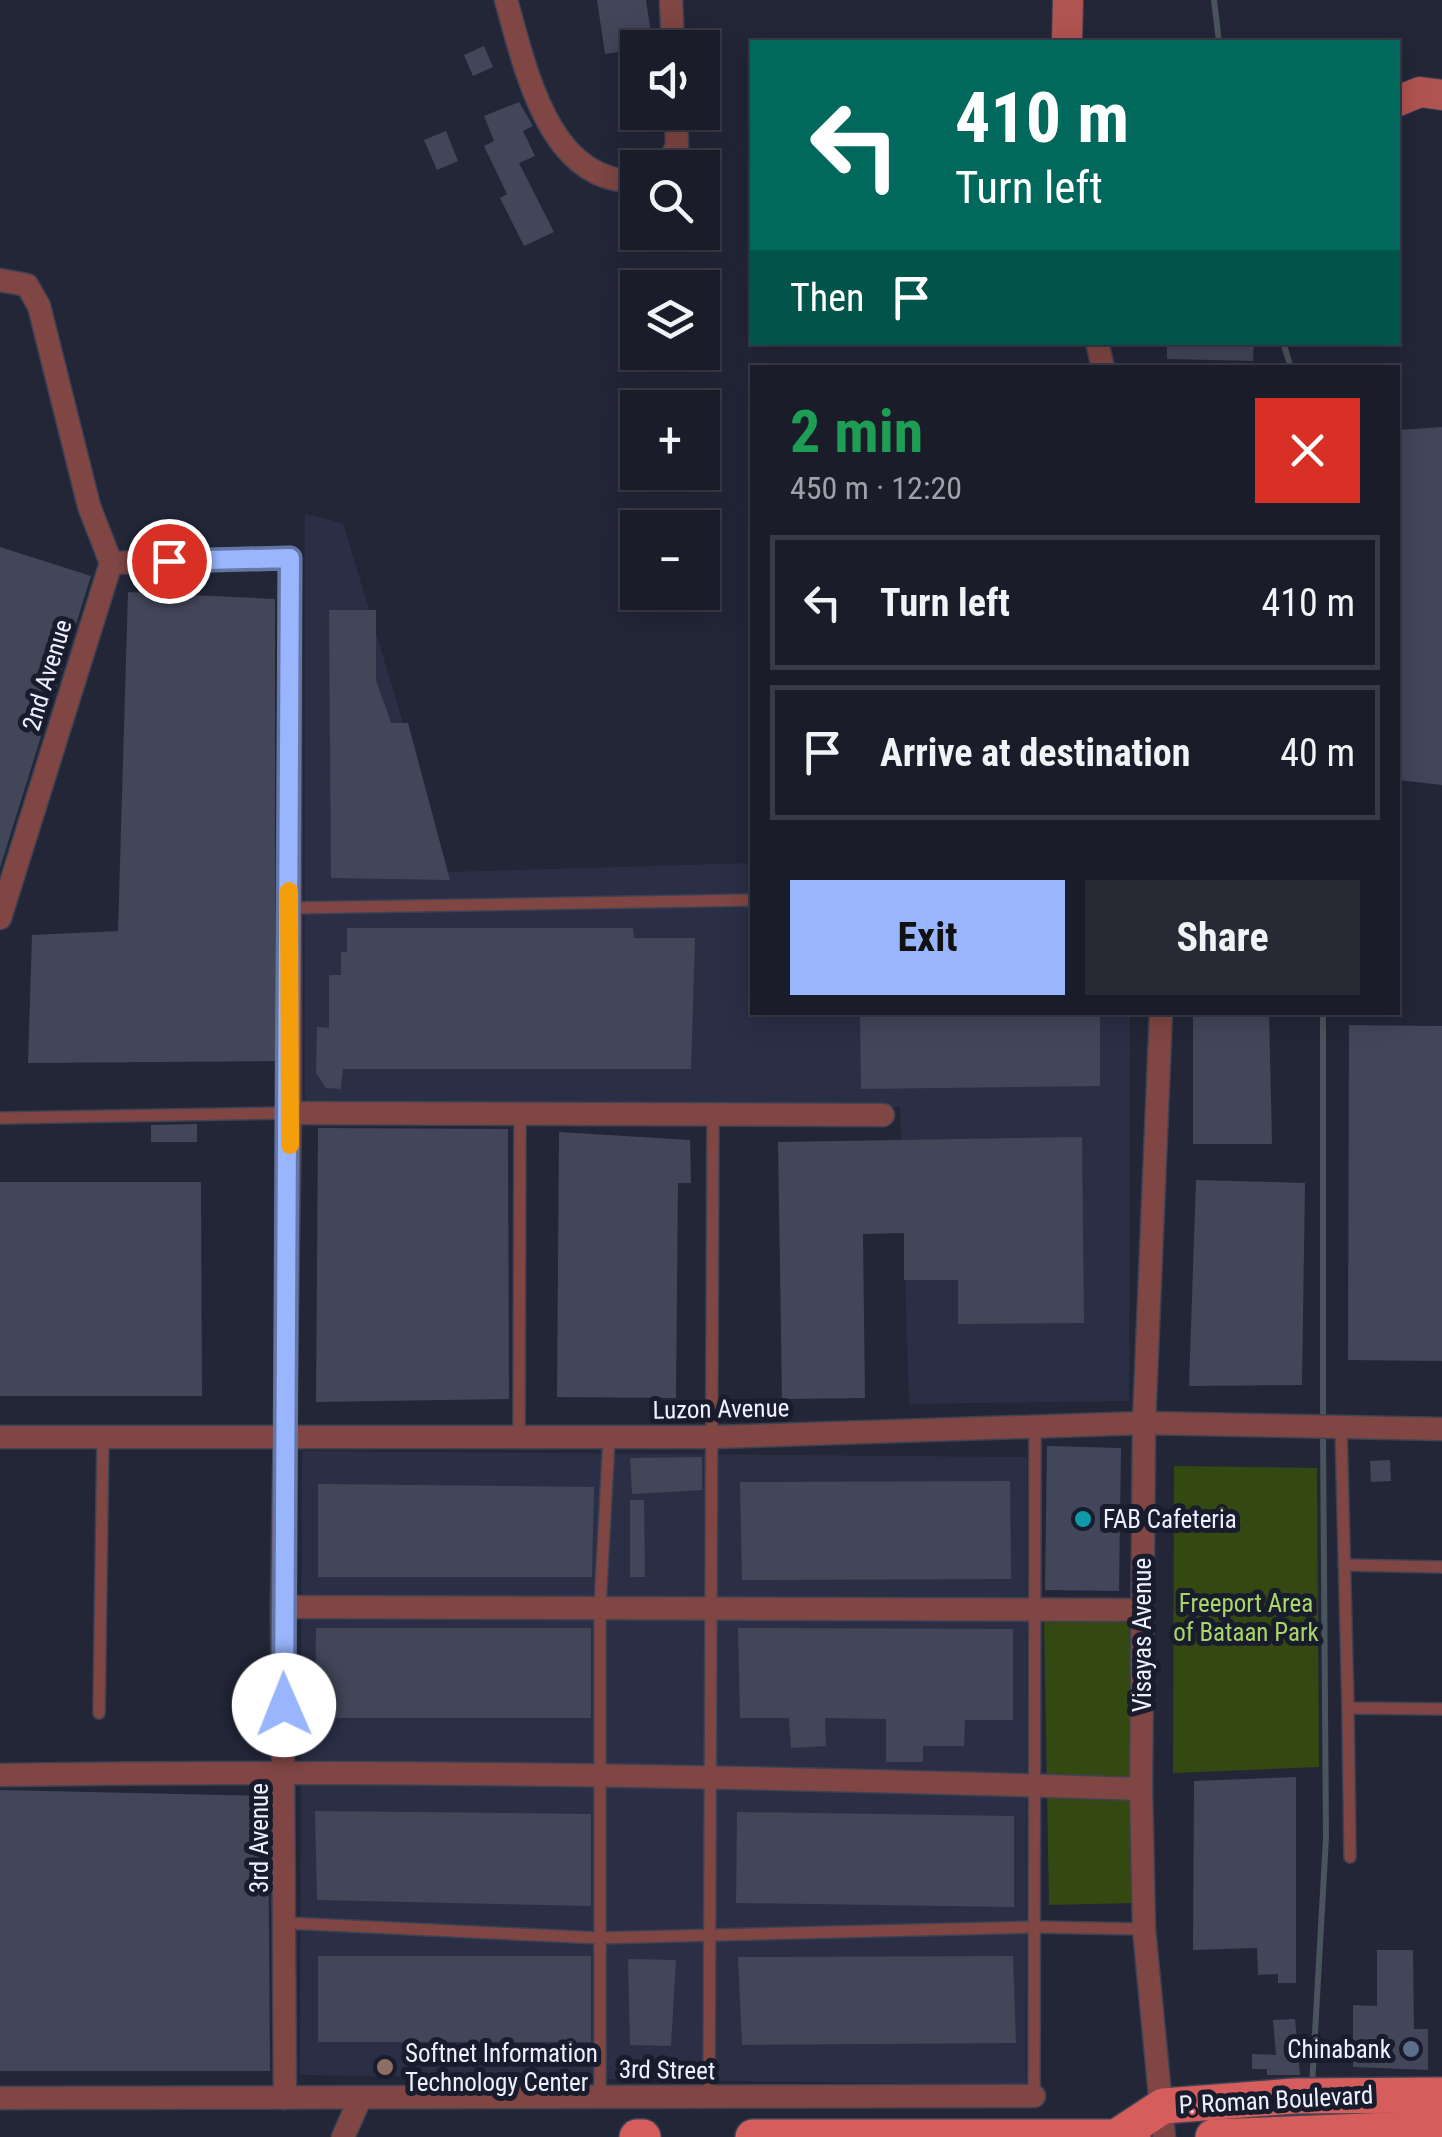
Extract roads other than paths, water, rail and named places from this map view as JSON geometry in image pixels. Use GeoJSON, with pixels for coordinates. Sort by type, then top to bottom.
{"type":"FeatureCollection","features":[{"type":"Feature","properties":{"kind":"main road","name":"P. Roman Boulevard"},"geometry":{"type":"LineString","coordinates":[[753,2137],[1126,2136],[1163,2121],[1296,2096],[1350,2117]]}},
{"type":"Feature","properties":{"kind":"main road","name":"P. Roman Boulevard"},"geometry":{"type":"LineString","coordinates":[[1213,2137],[1285,2133],[1350,2117],[1428,2115]]}},
{"type":"Feature","properties":{"kind":"street"},"geometry":{"type":"LineString","coordinates":[[506,0],[530,83],[558,142],[620,182]]}},
{"type":"Feature","properties":{"kind":"street"},"geometry":{"type":"LineString","coordinates":[[671,0],[673,30]]}},
{"type":"Feature","properties":{"kind":"street"},"geometry":{"type":"LineString","coordinates":[[1067,40],[1068,0]]}},
{"type":"Feature","properties":{"kind":"street"},"geometry":{"type":"LineString","coordinates":[[1400,100],[1420,92],[1442,95]]}},
{"type":"Feature","properties":{"kind":"street"},"geometry":{"type":"LineString","coordinates":[[0,280],[27,284],[39,306],[89,506],[111,562]]}},
{"type":"Feature","properties":{"kind":"street","name":"3rd Avenue"},"geometry":{"type":"LineString","coordinates":[[111,562],[290,558],[290,1113],[282,1607],[287,1923],[284,2098]]}},
{"type":"Feature","properties":{"kind":"street","name":"2nd Avenue"},"geometry":{"type":"LineString","coordinates":[[0,918],[111,562]]}},
{"type":"Feature","properties":{"kind":"street","name":"Visayas Avenue"},"geometry":{"type":"LineString","coordinates":[[1161,1015],[1144,1423],[1142,1789],[1144,1929],[1163,2121]]}},
{"type":"Feature","properties":{"kind":"street"},"geometry":{"type":"LineString","coordinates":[[290,1113],[883,1114]]}},
{"type":"Feature","properties":{"kind":"street","name":"Luzon Avenue"},"geometry":{"type":"LineString","coordinates":[[0,1436],[715,1437],[1144,1423],[1442,1430]]}},
{"type":"Feature","properties":{"kind":"street"},"geometry":{"type":"LineString","coordinates":[[282,1607],[1142,1610]]}},
{"type":"Feature","properties":{"kind":"street"},"geometry":{"type":"LineString","coordinates":[[0,1775],[286,1770],[712,1775],[1142,1789]]}},
{"type":"Feature","properties":{"kind":"street","name":"3rd Street"},"geometry":{"type":"LineString","coordinates":[[0,2098],[359,2101],[1034,2096]]}},
{"type":"Feature","properties":{"kind":"street"},"geometry":{"type":"LineString","coordinates":[[624,2097],[640,2137]]}},
{"type":"Feature","properties":{"kind":"street"},"geometry":{"type":"LineString","coordinates":[[342,2137],[359,2101]]}},
{"type":"Feature","properties":{"kind":"lane"},"geometry":{"type":"LineString","coordinates":[[289,908],[750,900]]}},
{"type":"Feature","properties":{"kind":"lane"},"geometry":{"type":"LineString","coordinates":[[519,1439],[520,1111]]}},
{"type":"Feature","properties":{"kind":"lane"},"geometry":{"type":"LineString","coordinates":[[0,1118],[290,1113]]}},
{"type":"Feature","properties":{"kind":"lane"},"geometry":{"type":"LineString","coordinates":[[709,2099],[715,1437],[713,1114]]}},
{"type":"Feature","properties":{"kind":"lane"},"geometry":{"type":"LineString","coordinates":[[1336,1426],[1344,1565],[1350,1857]]}},
{"type":"Feature","properties":{"kind":"lane"},"geometry":{"type":"LineString","coordinates":[[1034,2096],[1035,1429]]}},
{"type":"Feature","properties":{"kind":"lane"},"geometry":{"type":"LineString","coordinates":[[98,1713],[102,1436]]}},
{"type":"Feature","properties":{"kind":"lane"},"geometry":{"type":"LineString","coordinates":[[600,2097],[600,1606],[609,1438]]}},
{"type":"Feature","properties":{"kind":"lane"},"geometry":{"type":"LineString","coordinates":[[1344,1565],[1442,1567]]}},
{"type":"Feature","properties":{"kind":"lane"},"geometry":{"type":"LineString","coordinates":[[1348,1708],[1442,1710]]}},
{"type":"Feature","properties":{"kind":"lane"},"geometry":{"type":"LineString","coordinates":[[287,1923],[600,1938],[1034,1927],[1144,1929]]}},
{"type":"Feature","properties":{"kind":"waterway"},"geometry":{"type":"LineString","coordinates":[[1214,0],[1219,40]]}},
{"type":"Feature","properties":{"kind":"waterway"},"geometry":{"type":"LineString","coordinates":[[1284,345],[1290,365]]}},
{"type":"Feature","properties":{"kind":"waterway"},"geometry":{"type":"LineString","coordinates":[[1323,1015],[1323,1421]]}},
{"type":"Feature","properties":{"kind":"waterway"},"geometry":{"type":"LineString","coordinates":[[1312,2086],[1326,1838],[1323,1434]]}},
{"type":"Feature","properties":{"kind":"place","name":"FAB Cafeteria"},"geometry":{"type":"Point","coordinates":[1083,1519]}},
{"type":"Feature","properties":{"kind":"place","name":"Chinabank"},"geometry":{"type":"Point","coordinates":[1411,2049]}},
{"type":"Feature","properties":{"kind":"place","name":"Softnet Information Technology Center"},"geometry":{"type":"Point","coordinates":[385,2067]}},
{"type":"Feature","properties":{"kind":"park label","name":"Freeport Area of Bataan Park"},"geometry":{"type":"Point","coordinates":[1246,1618]}}]}
